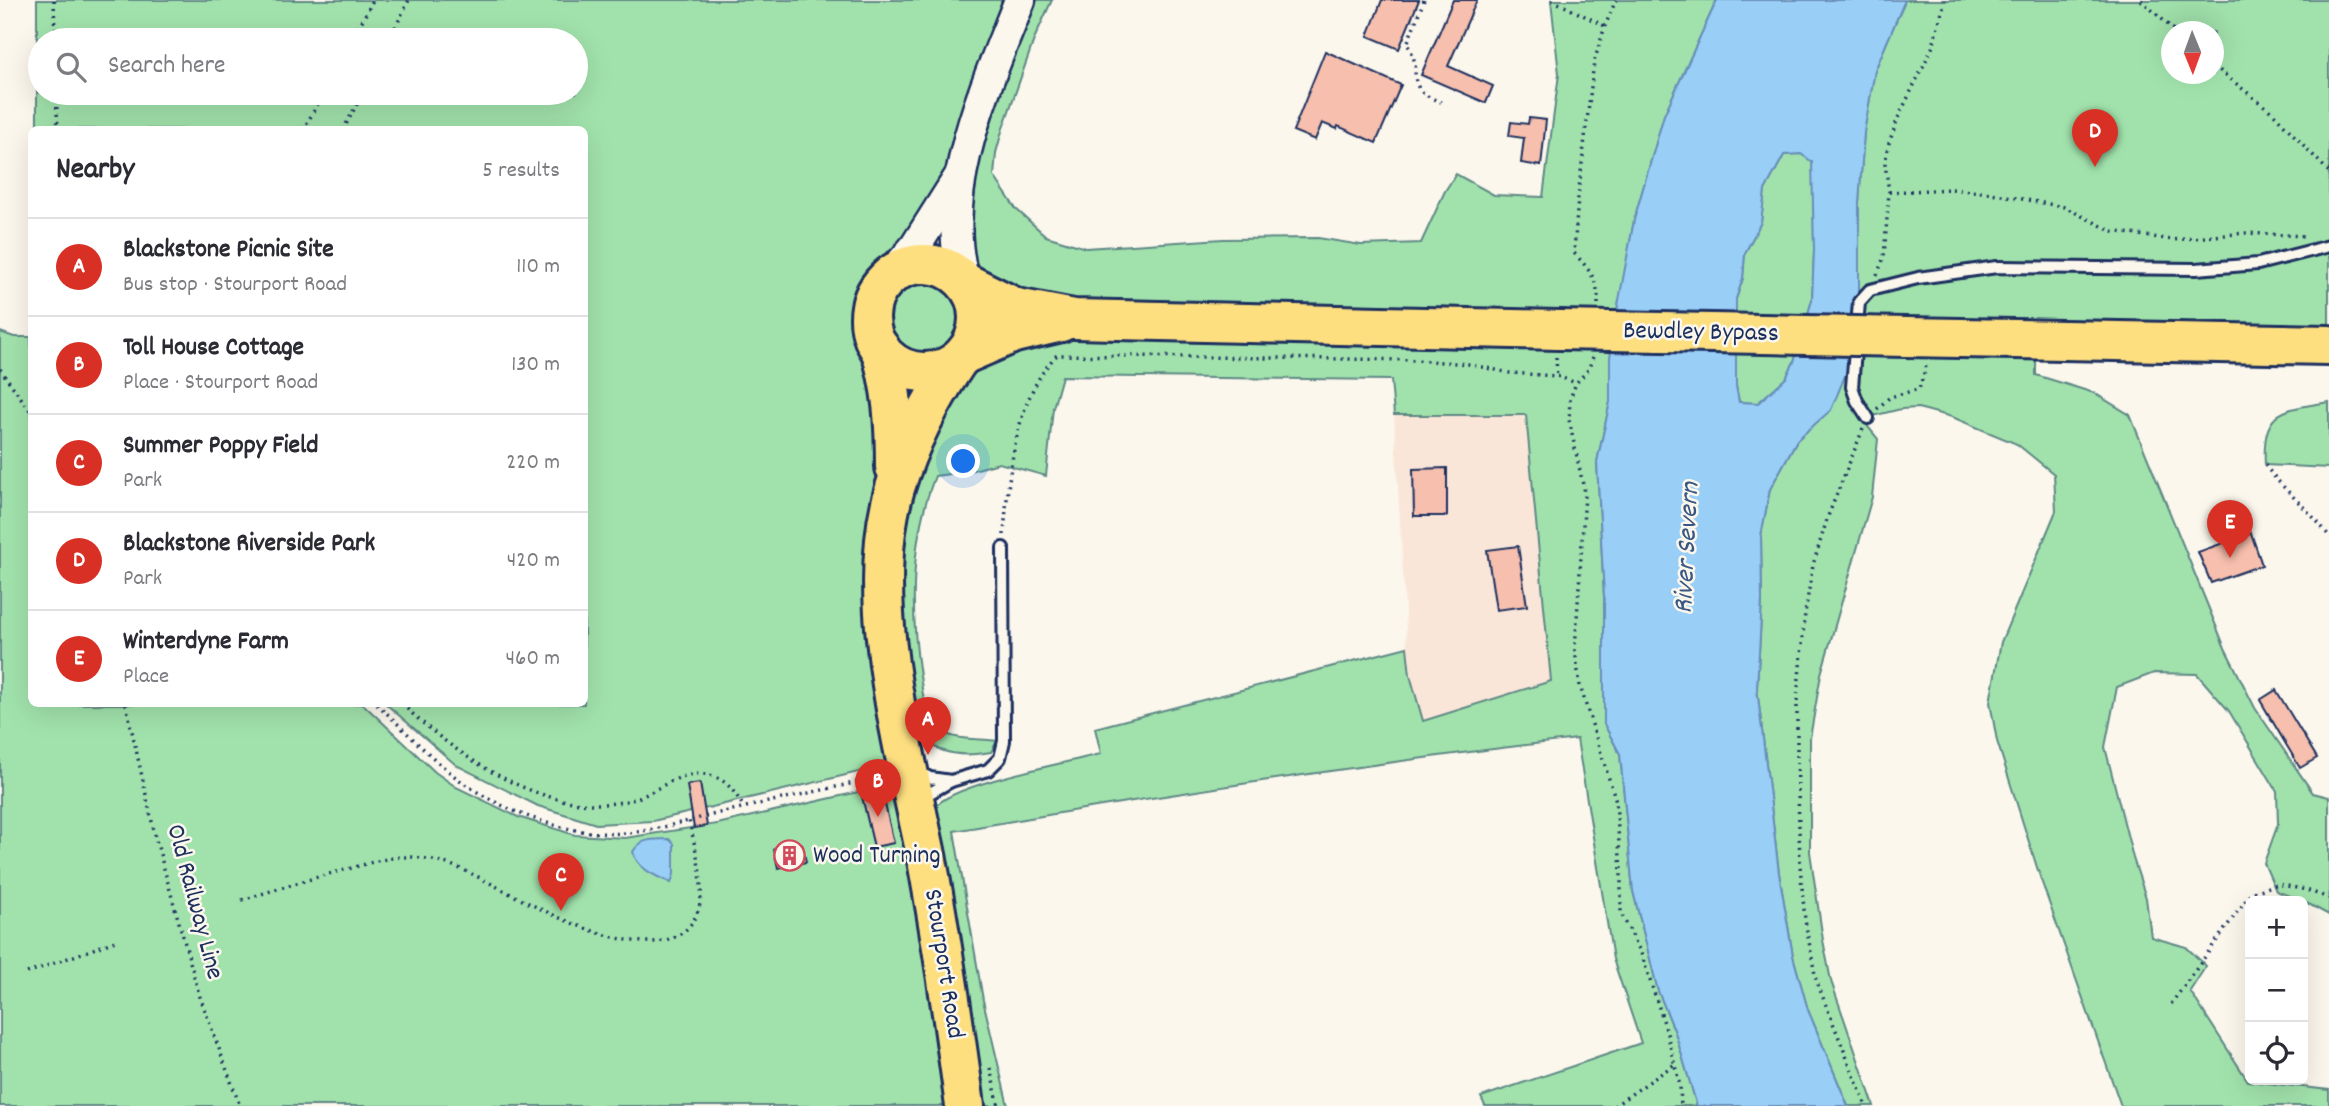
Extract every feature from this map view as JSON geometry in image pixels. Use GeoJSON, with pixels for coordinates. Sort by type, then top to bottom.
{"type":"FeatureCollection","features":[{"type":"Feature","properties":{"kind":"highway"},"geometry":{"type":"LineString","coordinates":[[925,264],[942,266],[965,282],[973,293],[978,309],[978,325],[974,340],[961,357],[934,370],[919,371],[890,359],[880,348],[873,333],[870,316],[873,300],[892,274],[908,266],[925,264]]}},
{"type":"Feature","properties":{"kind":"highway","name":"Bewdley Bypass"},"geometry":{"type":"LineString","coordinates":[[965,282],[1016,308],[1074,319],[1558,339],[1906,337],[2329,345]]}},
{"type":"Feature","properties":{"kind":"highway","name":"Bewdley Bypass"},"geometry":{"type":"LineString","coordinates":[[961,357],[1014,333],[1074,319]]}},
{"type":"Feature","properties":{"kind":"highway","name":"Stourport Road"},"geometry":{"type":"LineString","coordinates":[[880,348],[893,397],[895,425],[894,490],[886,542],[884,609],[897,771],[917,811],[949,986],[965,1106]]}},
{"type":"Feature","properties":{"kind":"highway","name":"Stourport Road"},"geometry":{"type":"LineString","coordinates":[[894,490],[926,412],[961,357]]}},
{"type":"Feature","properties":{"kind":"main road"},"geometry":{"type":"LineString","coordinates":[[965,282],[956,243],[961,174],[991,76],[1020,0]]}},
{"type":"Feature","properties":{"kind":"main road"},"geometry":{"type":"LineString","coordinates":[[892,274],[915,247],[961,174]]}},
{"type":"Feature","properties":{"kind":"lane"},"geometry":{"type":"LineString","coordinates":[[1868,418],[1852,387],[1859,302],[1871,290],[1918,278],[1997,267],[2196,269],[2258,264],[2329,246]]}},
{"type":"Feature","properties":{"kind":"lane"},"geometry":{"type":"LineString","coordinates":[[917,811],[930,793],[951,781],[988,770],[1000,758],[1004,741],[1003,548]]}},
{"type":"Feature","properties":{"kind":"lane"},"geometry":{"type":"LineString","coordinates":[[897,771],[951,781]]}},
{"type":"Feature","properties":{"kind":"path"},"geometry":{"type":"LineString","coordinates":[[54,0],[55,28]]}},
{"type":"Feature","properties":{"kind":"path"},"geometry":{"type":"LineString","coordinates":[[358,28],[373,0]]}},
{"type":"Feature","properties":{"kind":"path"},"geometry":{"type":"LineString","coordinates":[[395,28],[410,0]]}},
{"type":"Feature","properties":{"kind":"path"},"geometry":{"type":"LineString","coordinates":[[1424,0],[1407,44],[1415,55],[1414,81],[1418,89],[1441,102]]}},
{"type":"Feature","properties":{"kind":"path"},"geometry":{"type":"LineString","coordinates":[[1552,0],[1605,26]]}},
{"type":"Feature","properties":{"kind":"path"},"geometry":{"type":"LineString","coordinates":[[1597,312],[1598,288],[1591,271],[1574,253],[1594,62],[1616,0]]}},
{"type":"Feature","properties":{"kind":"path"},"geometry":{"type":"LineString","coordinates":[[1871,290],[1884,257],[1889,192],[1885,163],[1889,143],[1898,118],[1933,46],[1945,0]]}},
{"type":"Feature","properties":{"kind":"path"},"geometry":{"type":"LineString","coordinates":[[2141,0],[2164,21]]}},
{"type":"Feature","properties":{"kind":"path"},"geometry":{"type":"LineString","coordinates":[[2224,74],[2273,113],[2329,173]]}},
{"type":"Feature","properties":{"kind":"path"},"geometry":{"type":"LineString","coordinates":[[57,105],[58,126]]}},
{"type":"Feature","properties":{"kind":"path"},"geometry":{"type":"LineString","coordinates":[[305,126],[317,105]]}},
{"type":"Feature","properties":{"kind":"path"},"geometry":{"type":"LineString","coordinates":[[345,126],[357,105]]}},
{"type":"Feature","properties":{"kind":"path"},"geometry":{"type":"LineString","coordinates":[[1889,192],[1951,190],[1991,193],[2064,207],[2112,231],[2173,240],[2246,233],[2315,236]]}},
{"type":"Feature","properties":{"kind":"path"},"geometry":{"type":"LineString","coordinates":[[1557,376],[1558,339]]}},
{"type":"Feature","properties":{"kind":"path"},"geometry":{"type":"LineString","coordinates":[[1595,351],[1588,370],[1576,383],[1570,399],[1569,420],[1584,494],[1575,650],[1592,727],[1616,802],[1621,871],[1620,914],[1641,953],[1675,1064],[1681,1106]]}},
{"type":"Feature","properties":{"kind":"path"},"geometry":{"type":"LineString","coordinates":[[1003,548],[1007,492],[1028,400],[1046,366],[1057,355],[1416,360],[1468,364],[1510,373],[1557,376],[1576,383]]}},
{"type":"Feature","properties":{"kind":"path"},"geometry":{"type":"LineString","coordinates":[[0,369],[28,408]]}},
{"type":"Feature","properties":{"kind":"path"},"geometry":{"type":"LineString","coordinates":[[1866,1106],[1816,980],[1805,920],[1800,865],[1797,699],[1805,613],[1813,565],[1828,516],[1868,418],[1890,397],[1919,389]]}},
{"type":"Feature","properties":{"kind":"path"},"geometry":{"type":"LineString","coordinates":[[2265,465],[2284,489],[2315,517],[2329,536]]}},
{"type":"Feature","properties":{"kind":"path","name":"Old Railway Line"},"geometry":{"type":"LineString","coordinates":[[127,707],[156,840],[199,994],[240,1106]]}},
{"type":"Feature","properties":{"kind":"path"},"geometry":{"type":"LineString","coordinates":[[380,707],[450,772],[490,799],[556,826],[610,834],[655,829],[897,771]]}},
{"type":"Feature","properties":{"kind":"path"},"geometry":{"type":"LineString","coordinates":[[405,707],[474,762],[497,776],[553,797],[579,802],[608,803],[630,800],[655,791],[682,776],[703,774],[724,781],[734,790],[744,808]]}},
{"type":"Feature","properties":{"kind":"path"},"geometry":{"type":"LineString","coordinates":[[242,900],[391,857],[422,858],[446,863],[562,919],[621,940],[645,943],[668,940],[692,921],[700,904],[701,887],[689,820]]}},
{"type":"Feature","properties":{"kind":"path"},"geometry":{"type":"LineString","coordinates":[[2171,1004],[2251,892],[2278,884],[2329,898]]}},
{"type":"Feature","properties":{"kind":"path"},"geometry":{"type":"LineString","coordinates":[[27,973],[117,940]]}},
{"type":"Feature","properties":{"kind":"path"},"geometry":{"type":"LineString","coordinates":[[1614,1106],[1675,1064]]}},
{"type":"Feature","properties":{"kind":"shaded area"},"geometry":{"type":"Polygon","coordinates":[[[1394,415],[1526,415],[1551,681],[1423,721],[1410,675],[1407,647],[1394,415]]]}},
{"type":"Feature","properties":{"kind":"green space"},"geometry":{"type":"Polygon","coordinates":[[[37,0],[1007,0],[948,169],[889,263],[875,278],[862,306],[865,339],[876,364],[893,758],[887,765],[877,769],[881,785],[896,786],[951,1106],[0,1106],[0,332],[14,337],[28,337],[28,707],[366,707],[435,772],[456,787],[518,817],[575,835],[625,838],[717,824],[876,788],[871,769],[653,821],[596,824],[538,806],[456,765],[389,707],[588,707],[588,126],[37,126],[37,105],[588,105],[588,28],[37,28],[37,0]]]}},
{"type":"Feature","properties":{"kind":"green space"},"geometry":{"type":"Polygon","coordinates":[[[1031,0],[1052,0],[1035,37],[1002,131],[994,176],[1016,209],[1046,236],[1086,248],[1223,239],[1318,238],[1361,245],[1421,243],[1445,191],[1456,174],[1494,195],[1543,197],[1559,74],[1551,0],[1717,0],[1664,115],[1634,220],[1617,315],[1042,302],[972,266],[966,208],[982,140],[1031,0]]]}},
{"type":"Feature","properties":{"kind":"green space"},"geometry":{"type":"Polygon","coordinates":[[[1905,0],[2329,0],[2329,327],[1854,319],[1859,302],[1859,203],[1864,132],[1875,70],[1905,0]]]}},
{"type":"Feature","properties":{"kind":"green space"},"geometry":{"type":"Polygon","coordinates":[[[1801,154],[1813,162],[1812,300],[1794,362],[1786,378],[1758,403],[1739,402],[1736,386],[1736,299],[1743,278],[1745,253],[1761,222],[1765,190],[1784,155],[1801,154]]]}},
{"type":"Feature","properties":{"kind":"green space"},"geometry":{"type":"Polygon","coordinates":[[[925,276],[941,279],[960,295],[967,318],[964,334],[948,353],[925,360],[909,357],[890,341],[883,318],[886,302],[902,283],[925,276]]]}},
{"type":"Feature","properties":{"kind":"green space"},"geometry":{"type":"Polygon","coordinates":[[[1047,338],[1611,349],[1610,402],[1597,462],[1604,597],[1604,724],[1620,754],[1633,891],[1658,991],[1675,1032],[1697,1106],[1485,1106],[1481,1097],[1641,1043],[1613,959],[1577,739],[1265,780],[954,831],[983,1000],[1008,1106],[978,1106],[935,807],[946,798],[987,782],[1101,754],[1095,728],[1407,647],[1410,675],[1423,721],[1551,681],[1526,415],[1394,415],[1391,380],[1062,376],[1053,408],[1046,476],[999,463],[966,472],[935,476],[921,524],[914,574],[917,651],[925,703],[932,722],[942,732],[956,737],[997,741],[991,752],[971,754],[944,751],[927,742],[920,735],[901,641],[903,518],[933,425],[968,375],[982,364],[1047,338]]]}},
{"type":"Feature","properties":{"kind":"green space"},"geometry":{"type":"Polygon","coordinates":[[[2036,351],[2036,375],[2094,393],[2130,415],[2225,648],[2255,708],[2313,793],[2329,797],[2329,915],[2308,904],[2308,896],[2290,896],[2276,891],[2264,863],[2278,824],[2277,791],[2229,711],[2197,674],[2154,673],[2117,687],[2105,747],[2146,898],[2151,937],[2186,947],[2206,966],[2190,991],[2245,1076],[2245,1085],[2284,1085],[2329,1090],[2329,1106],[2121,1106],[2041,880],[1997,741],[1990,702],[2001,642],[2056,511],[2054,474],[2017,444],[1952,417],[1918,408],[1868,417],[1865,423],[1878,439],[1872,497],[1821,674],[1810,738],[1810,852],[1823,940],[1831,981],[1874,1106],[1848,1106],[1808,1010],[1793,956],[1779,873],[1757,688],[1762,600],[1761,536],[1770,489],[1797,440],[1831,409],[1851,353],[2036,351]]]}},
{"type":"Feature","properties":{"kind":"green space"},"geometry":{"type":"Polygon","coordinates":[[[2329,402],[2329,468],[2265,465],[2267,433],[2278,416],[2298,407],[2329,402]]]}},
{"type":"Feature","properties":{"kind":"water","name":"River Severn"},"geometry":{"type":"Polygon","coordinates":[[[1717,0],[1905,0],[1875,70],[1864,132],[1859,203],[1859,302],[1850,364],[1831,410],[1797,440],[1770,489],[1761,536],[1762,600],[1757,688],[1779,873],[1793,956],[1808,1010],[1848,1106],[1697,1106],[1675,1032],[1658,991],[1633,891],[1620,754],[1604,724],[1604,597],[1597,462],[1610,402],[1610,358],[1614,327],[1634,220],[1664,115],[1717,0]],[[1801,154],[1784,155],[1765,190],[1761,222],[1745,253],[1743,278],[1736,299],[1736,386],[1739,402],[1758,403],[1786,378],[1794,362],[1812,300],[1812,162],[1801,154]]]}},
{"type":"Feature","properties":{"kind":"water"},"geometry":{"type":"Polygon","coordinates":[[[669,839],[674,844],[674,874],[671,883],[643,867],[633,852],[644,842],[669,839]]]}},
{"type":"Feature","properties":{"kind":"building"},"geometry":{"type":"Polygon","coordinates":[[[1382,0],[1419,0],[1399,49],[1368,36],[1382,0]]]}},
{"type":"Feature","properties":{"kind":"building"},"geometry":{"type":"Polygon","coordinates":[[[1453,0],[1477,0],[1448,66],[1493,86],[1486,103],[1421,75],[1453,0]]]}},
{"type":"Feature","properties":{"kind":"building"},"geometry":{"type":"Polygon","coordinates":[[[1325,51],[1401,85],[1376,143],[1338,126],[1337,129],[1322,123],[1315,140],[1293,131],[1325,51]]]}},
{"type":"Feature","properties":{"kind":"building"},"geometry":{"type":"Polygon","coordinates":[[[1529,118],[1546,120],[1541,166],[1521,163],[1524,138],[1509,136],[1511,122],[1528,124],[1529,118]]]}},
{"type":"Feature","properties":{"kind":"building"},"geometry":{"type":"Polygon","coordinates":[[[1447,468],[1447,516],[1414,516],[1413,469],[1447,468]]]}},
{"type":"Feature","properties":{"kind":"building"},"geometry":{"type":"Polygon","coordinates":[[[2251,533],[2262,565],[2211,583],[2198,552],[2251,533]]]}},
{"type":"Feature","properties":{"kind":"building"},"geometry":{"type":"Polygon","coordinates":[[[1518,546],[1527,606],[1496,610],[1487,550],[1518,546]]]}},
{"type":"Feature","properties":{"kind":"building"},"geometry":{"type":"Polygon","coordinates":[[[2276,690],[2317,758],[2300,768],[2260,700],[2276,690]]]}},
{"type":"Feature","properties":{"kind":"building"},"geometry":{"type":"Polygon","coordinates":[[[700,783],[707,826],[694,828],[687,785],[700,783]]]}},
{"type":"Feature","properties":{"kind":"building"},"geometry":{"type":"Polygon","coordinates":[[[881,787],[894,843],[874,847],[861,792],[881,787]]]}},
{"type":"Feature","properties":{"kind":"building","name":"Wood Turning"},"geometry":{"type":"Polygon","coordinates":[[[802,844],[806,862],[778,868],[774,849],[802,844]]]}},
{"type":"Feature","properties":{"kind":"place","name":"Blackstone Riverside Park"},"geometry":{"type":"Point","coordinates":[2095,167]}},
{"type":"Feature","properties":{"kind":"place","name":"Winterdyne Farm"},"geometry":{"type":"Point","coordinates":[2230,558]}},
{"type":"Feature","properties":{"kind":"place","name":"Blackstone Picnic Site"},"geometry":{"type":"Point","coordinates":[928,755]}},
{"type":"Feature","properties":{"kind":"place","name":"Toll House Cottage"},"geometry":{"type":"Point","coordinates":[878,817]}},
{"type":"Feature","properties":{"kind":"place","name":"Wood Turning"},"geometry":{"type":"Point","coordinates":[790,856]}},
{"type":"Feature","properties":{"kind":"place","name":"Summer Poppy Field"},"geometry":{"type":"Point","coordinates":[561,911]}}]}
